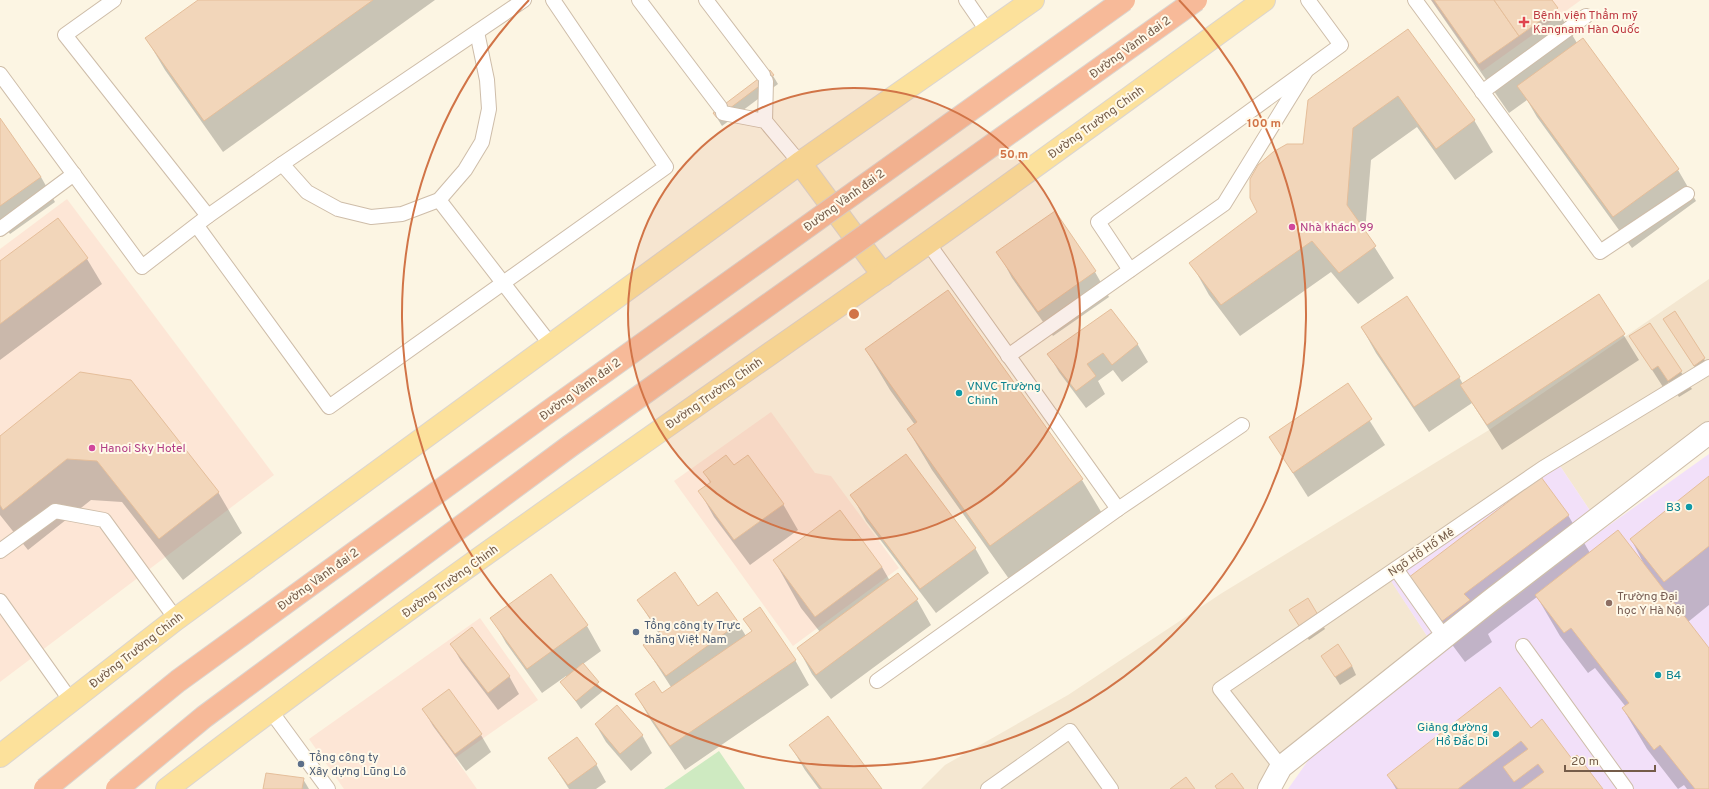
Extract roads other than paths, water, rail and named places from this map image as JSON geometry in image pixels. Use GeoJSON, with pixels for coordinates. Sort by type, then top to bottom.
{"type":"FeatureCollection","features":[{"type":"Feature","properties":{"kind":"highway","name":"Đường Vành đai 2"},"geometry":{"type":"LineString","coordinates":[[45,789],[178,680],[548,412],[1124,0]]}},
{"type":"Feature","properties":{"kind":"highway","name":"Đường Vành đai 2"},"geometry":{"type":"LineString","coordinates":[[117,789],[204,717],[570,446],[1196,0]]}},
{"type":"Feature","properties":{"kind":"main road","name":"Đường Trường Chinh"},"geometry":{"type":"LineString","coordinates":[[0,756],[176,619],[800,163],[1033,0]]}},
{"type":"Feature","properties":{"kind":"main road","name":"Đường Trường Chinh"},"geometry":{"type":"LineString","coordinates":[[167,789],[270,710],[651,436],[928,243],[1264,0]]}},
{"type":"Feature","properties":{"kind":"main road"},"geometry":{"type":"LineString","coordinates":[[800,163],[883,275]]}},
{"type":"Feature","properties":{"kind":"street"},"geometry":{"type":"LineString","coordinates":[[1269,789],[1281,767],[1444,637],[1709,433]]}},
{"type":"Feature","properties":{"kind":"lane"},"geometry":{"type":"LineString","coordinates":[[114,0],[65,35],[208,216]]}},
{"type":"Feature","properties":{"kind":"lane"},"geometry":{"type":"LineString","coordinates":[[0,74],[142,267],[208,216],[282,164],[524,0]]}},
{"type":"Feature","properties":{"kind":"lane"},"geometry":{"type":"LineString","coordinates":[[197,226],[329,407],[666,167],[553,0]]}},
{"type":"Feature","properties":{"kind":"lane"},"geometry":{"type":"LineString","coordinates":[[639,0],[722,110],[765,121],[800,163]]}},
{"type":"Feature","properties":{"kind":"lane"},"geometry":{"type":"LineString","coordinates":[[706,0],[764,78],[765,121]]}},
{"type":"Feature","properties":{"kind":"lane"},"geometry":{"type":"LineString","coordinates":[[966,0],[988,32]]}},
{"type":"Feature","properties":{"kind":"lane"},"geometry":{"type":"LineString","coordinates":[[1130,270],[1098,222],[1341,45],[1308,0]]}},
{"type":"Feature","properties":{"kind":"lane"},"geometry":{"type":"LineString","coordinates":[[1415,0],[1600,252],[1687,194]]}},
{"type":"Feature","properties":{"kind":"lane"},"geometry":{"type":"LineString","coordinates":[[1482,92],[1586,16]]}},
{"type":"Feature","properties":{"kind":"lane"},"geometry":{"type":"LineString","coordinates":[[282,164],[307,192],[338,209],[371,217],[402,214],[439,200],[466,170],[482,142],[488,109],[487,80],[477,32]]}},
{"type":"Feature","properties":{"kind":"lane"},"geometry":{"type":"LineString","coordinates":[[1008,356],[1224,204],[1306,71]]}},
{"type":"Feature","properties":{"kind":"lane"},"geometry":{"type":"LineString","coordinates":[[0,229],[74,174]]}},
{"type":"Feature","properties":{"kind":"lane"},"geometry":{"type":"LineString","coordinates":[[439,200],[551,345]]}},
{"type":"Feature","properties":{"kind":"lane"},"geometry":{"type":"LineString","coordinates":[[928,243],[1118,509]]}},
{"type":"Feature","properties":{"kind":"lane","name":"Ngõ Hồ Hố Mẻ"},"geometry":{"type":"LineString","coordinates":[[1281,767],[1220,689],[1543,468],[1709,368]]}},
{"type":"Feature","properties":{"kind":"lane"},"geometry":{"type":"LineString","coordinates":[[877,681],[1118,509],[1242,425]]}},
{"type":"Feature","properties":{"kind":"lane"},"geometry":{"type":"LineString","coordinates":[[0,551],[55,511],[104,520],[176,619]]}},
{"type":"Feature","properties":{"kind":"lane"},"geometry":{"type":"LineString","coordinates":[[1396,570],[1444,637]]}},
{"type":"Feature","properties":{"kind":"lane"},"geometry":{"type":"LineString","coordinates":[[0,601],[71,701]]}},
{"type":"Feature","properties":{"kind":"lane"},"geometry":{"type":"LineString","coordinates":[[1523,646],[1626,789]]}},
{"type":"Feature","properties":{"kind":"lane"},"geometry":{"type":"LineString","coordinates":[[270,710],[328,789]]}},
{"type":"Feature","properties":{"kind":"lane"},"geometry":{"type":"LineString","coordinates":[[988,789],[1070,731],[1111,789]]}},
{"type":"Feature","properties":{"kind":"place","name":"Bệnh viện Thẩm mỹ Kangnam Hàn Quốc"},"geometry":{"type":"Point","coordinates":[1524,22]}},
{"type":"Feature","properties":{"kind":"place","name":"Nhà khách 99"},"geometry":{"type":"Point","coordinates":[1292,227]}},
{"type":"Feature","properties":{"kind":"place","name":"VNVC Trường Chinh"},"geometry":{"type":"Point","coordinates":[959,393]}},
{"type":"Feature","properties":{"kind":"place","name":"Hanoi Sky Hotel"},"geometry":{"type":"Point","coordinates":[92,448]}},
{"type":"Feature","properties":{"kind":"place","name":"B3"},"geometry":{"type":"Point","coordinates":[1689,507]}},
{"type":"Feature","properties":{"kind":"place","name":"Trường Đại học Y Hà Nội"},"geometry":{"type":"Point","coordinates":[1609,603]}},
{"type":"Feature","properties":{"kind":"place","name":"Tổng công ty Trực thăng Việt Nam"},"geometry":{"type":"Point","coordinates":[636,632]}},
{"type":"Feature","properties":{"kind":"place","name":"B4"},"geometry":{"type":"Point","coordinates":[1658,675]}},
{"type":"Feature","properties":{"kind":"place","name":"Giảng đường Hồ Đắc Di"},"geometry":{"type":"Point","coordinates":[1496,734]}},
{"type":"Feature","properties":{"kind":"place","name":"Tổng công ty Xây dựng Lũng Lô"},"geometry":{"type":"Point","coordinates":[301,764]}}]}
